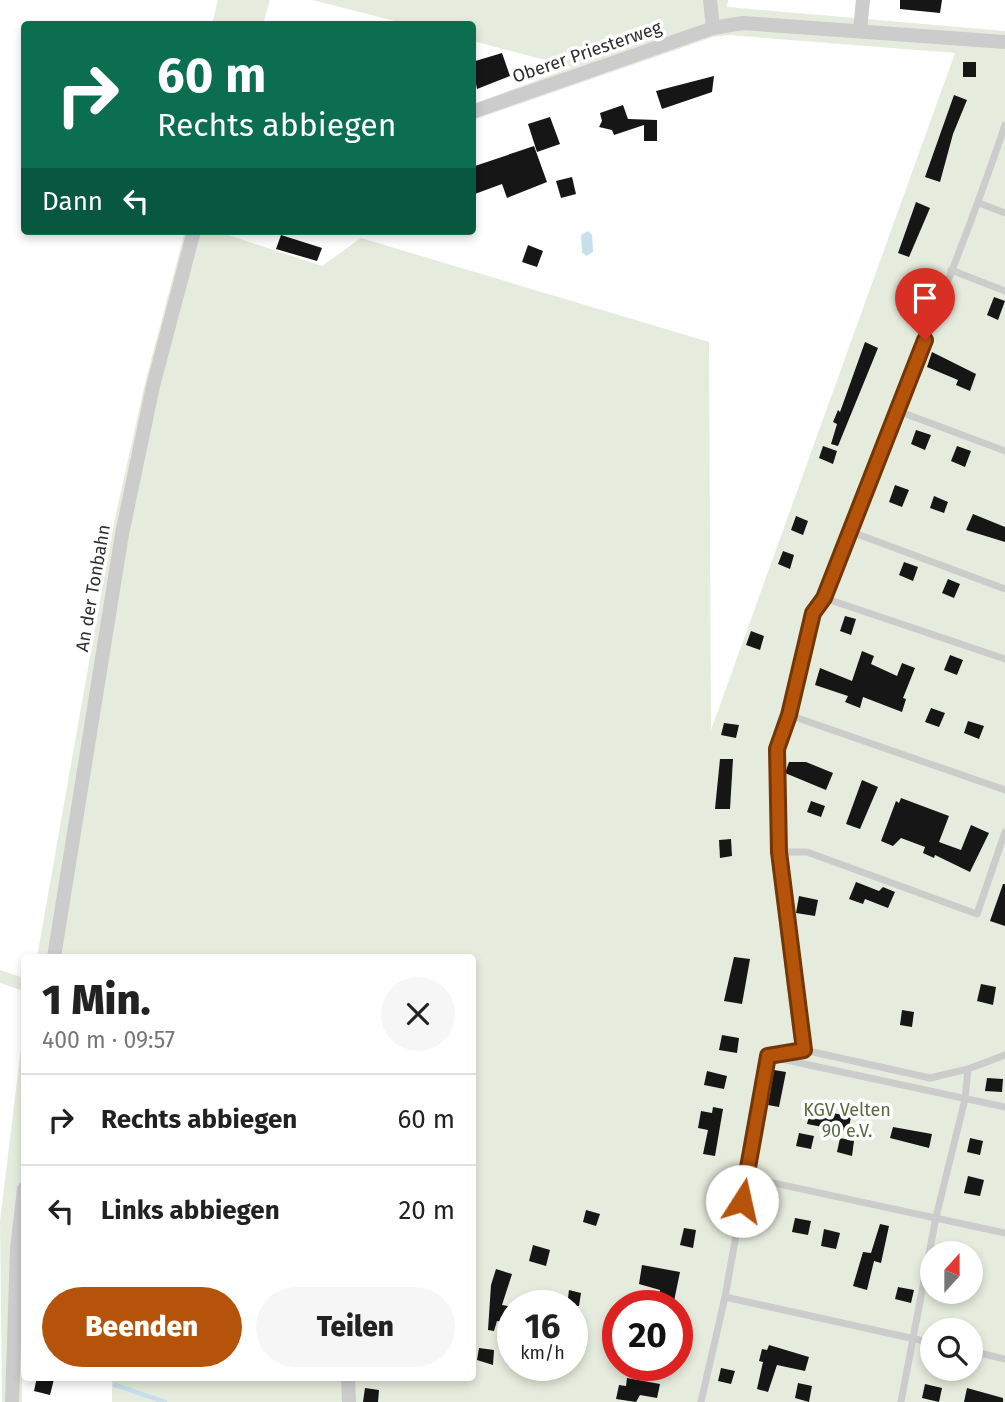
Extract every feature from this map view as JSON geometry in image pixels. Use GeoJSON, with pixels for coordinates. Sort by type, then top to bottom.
{"type":"FeatureCollection","features":[{"type":"Feature","properties":{"kind":"street"},"geometry":{"type":"LineString","coordinates":[[710,0],[713,28]]}},
{"type":"Feature","properties":{"kind":"street"},"geometry":{"type":"LineString","coordinates":[[860,30],[863,0]]}},
{"type":"Feature","properties":{"kind":"street","name":"Oberer Priesterweg"},"geometry":{"type":"LineString","coordinates":[[476,111],[713,28],[743,23],[1005,42]]}},
{"type":"Feature","properties":{"kind":"street","name":"An der Tonbahn"},"geometry":{"type":"LineString","coordinates":[[54,954],[122,534],[153,386],[193,235]]}},
{"type":"Feature","properties":{"kind":"street"},"geometry":{"type":"LineString","coordinates":[[12,1402],[17,1248],[21,1214]]}},
{"type":"Feature","properties":{"kind":"street"},"geometry":{"type":"LineString","coordinates":[[348,1381],[349,1402]]}},
{"type":"Feature","properties":{"kind":"lane"},"geometry":{"type":"LineString","coordinates":[[804,1050],[779,852],[777,749],[789,715],[813,613],[824,598],[898,411],[979,203],[1005,125]]}},
{"type":"Feature","properties":{"kind":"lane"},"geometry":{"type":"LineString","coordinates":[[979,203],[1005,213]]}},
{"type":"Feature","properties":{"kind":"lane"},"geometry":{"type":"LineString","coordinates":[[951,270],[1005,291]]}},
{"type":"Feature","properties":{"kind":"lane"},"geometry":{"type":"LineString","coordinates":[[898,411],[1005,451]]}},
{"type":"Feature","properties":{"kind":"lane"},"geometry":{"type":"LineString","coordinates":[[849,531],[1005,589]]}},
{"type":"Feature","properties":{"kind":"lane"},"geometry":{"type":"LineString","coordinates":[[824,598],[1005,659]]}},
{"type":"Feature","properties":{"kind":"lane"},"geometry":{"type":"LineString","coordinates":[[789,715],[1005,790]]}},
{"type":"Feature","properties":{"kind":"lane"},"geometry":{"type":"LineString","coordinates":[[779,852],[807,852],[977,914],[1005,832]]}},
{"type":"Feature","properties":{"kind":"lane"},"geometry":{"type":"LineString","coordinates":[[768,1056],[804,1050],[930,1078],[968,1069],[1005,1055]]}},
{"type":"Feature","properties":{"kind":"lane"},"geometry":{"type":"LineString","coordinates":[[768,1056],[1005,1107]]}},
{"type":"Feature","properties":{"kind":"lane"},"geometry":{"type":"LineString","coordinates":[[701,1402],[724,1297],[768,1056]]}},
{"type":"Feature","properties":{"kind":"lane"},"geometry":{"type":"LineString","coordinates":[[901,1402],[936,1217],[965,1099],[968,1069]]}},
{"type":"Feature","properties":{"kind":"lane"},"geometry":{"type":"LineString","coordinates":[[746,1177],[1005,1233]]}},
{"type":"Feature","properties":{"kind":"lane"},"geometry":{"type":"LineString","coordinates":[[724,1297],[920,1340]]}},
{"type":"Feature","properties":{"kind":"lane"},"geometry":{"type":"LineString","coordinates":[[983,1354],[1005,1359]]}},
{"type":"Feature","properties":{"kind":"green space"},"geometry":{"type":"Polygon","coordinates":[[[218,0],[270,0],[264,21],[213,21],[218,0]]]}},
{"type":"Feature","properties":{"kind":"green space","name":"KGV Velten 90 e.V."},"geometry":{"type":"Polygon","coordinates":[[[312,0],[728,0],[727,7],[1005,31],[1005,1402],[112,1402],[112,1381],[476,1381],[476,954],[38,954],[112,532],[145,383],[184,235],[228,235],[322,266],[361,238],[709,342],[711,730],[955,53],[728,35],[713,37],[476,119],[476,103],[572,67],[476,42],[476,21],[395,21],[312,0]]]}},
{"type":"Feature","properties":{"kind":"green space"},"geometry":{"type":"Polygon","coordinates":[[[0,970],[21,977],[21,990],[0,983],[0,970]]]}},
{"type":"Feature","properties":{"kind":"green space"},"geometry":{"type":"Polygon","coordinates":[[[21,1048],[22,1402],[2,1402],[0,1221],[21,1048]]]}},
{"type":"Feature","properties":{"kind":"water"},"geometry":{"type":"Polygon","coordinates":[[[588,231],[592,235],[593,252],[586,256],[582,252],[581,235],[588,231]]]}},
{"type":"Feature","properties":{"kind":"building"},"geometry":{"type":"Polygon","coordinates":[[[900,0],[942,0],[940,13],[900,9],[900,0]]]}},
{"type":"Feature","properties":{"kind":"building"},"geometry":{"type":"Polygon","coordinates":[[[502,53],[510,76],[477,89],[476,61],[502,53]]]}},
{"type":"Feature","properties":{"kind":"building"},"geometry":{"type":"Polygon","coordinates":[[[963,62],[976,62],[976,77],[963,77],[963,62]]]}},
{"type":"Feature","properties":{"kind":"building"},"geometry":{"type":"Polygon","coordinates":[[[714,76],[712,92],[662,109],[656,91],[714,76]]]}},
{"type":"Feature","properties":{"kind":"building"},"geometry":{"type":"Polygon","coordinates":[[[954,95],[967,100],[953,134],[940,182],[925,177],[954,95]]]}},
{"type":"Feature","properties":{"kind":"building"},"geometry":{"type":"Polygon","coordinates":[[[623,105],[628,119],[657,120],[657,141],[644,141],[644,125],[614,135],[612,130],[599,127],[602,121],[600,113],[623,105]]]}},
{"type":"Feature","properties":{"kind":"building"},"geometry":{"type":"Polygon","coordinates":[[[550,117],[560,144],[537,152],[528,124],[550,117]]]}},
{"type":"Feature","properties":{"kind":"building"},"geometry":{"type":"Polygon","coordinates":[[[534,146],[547,182],[507,198],[502,184],[476,194],[476,166],[534,146]]]}},
{"type":"Feature","properties":{"kind":"building"},"geometry":{"type":"Polygon","coordinates":[[[572,177],[576,194],[561,198],[556,181],[572,177]]]}},
{"type":"Feature","properties":{"kind":"building"},"geometry":{"type":"Polygon","coordinates":[[[916,202],[930,208],[909,257],[898,253],[916,202]]]}},
{"type":"Feature","properties":{"kind":"building"},"geometry":{"type":"Polygon","coordinates":[[[281,235],[322,248],[317,261],[276,249],[281,235]]]}},
{"type":"Feature","properties":{"kind":"building"},"geometry":{"type":"Polygon","coordinates":[[[528,245],[543,251],[537,267],[522,262],[528,245]]]}},
{"type":"Feature","properties":{"kind":"building"},"geometry":{"type":"Polygon","coordinates":[[[994,297],[1005,301],[998,320],[987,315],[994,297]]]}},
{"type":"Feature","properties":{"kind":"building"},"geometry":{"type":"Polygon","coordinates":[[[865,342],[878,348],[838,446],[831,444],[837,424],[833,422],[838,410],[840,412],[865,342]]]}},
{"type":"Feature","properties":{"kind":"building"},"geometry":{"type":"Polygon","coordinates":[[[932,352],[976,374],[970,391],[956,385],[958,380],[927,367],[932,352]]]}},
{"type":"Feature","properties":{"kind":"building"},"geometry":{"type":"Polygon","coordinates":[[[916,430],[931,435],[925,450],[911,444],[916,430]]]}},
{"type":"Feature","properties":{"kind":"building"},"geometry":{"type":"Polygon","coordinates":[[[823,446],[837,451],[833,464],[819,458],[823,446]]]}},
{"type":"Feature","properties":{"kind":"building"},"geometry":{"type":"Polygon","coordinates":[[[957,446],[971,451],[965,467],[951,461],[957,446]]]}},
{"type":"Feature","properties":{"kind":"building"},"geometry":{"type":"Polygon","coordinates":[[[895,485],[909,490],[902,507],[889,502],[895,485]]]}},
{"type":"Feature","properties":{"kind":"building"},"geometry":{"type":"Polygon","coordinates":[[[934,496],[948,502],[944,513],[930,508],[934,496]]]}},
{"type":"Feature","properties":{"kind":"building"},"geometry":{"type":"Polygon","coordinates":[[[973,514],[1005,527],[1005,542],[966,530],[973,514]]]}},
{"type":"Feature","properties":{"kind":"building"},"geometry":{"type":"Polygon","coordinates":[[[796,516],[808,521],[803,535],[791,530],[796,516]]]}},
{"type":"Feature","properties":{"kind":"building"},"geometry":{"type":"Polygon","coordinates":[[[783,551],[794,555],[790,569],[778,564],[783,551]]]}},
{"type":"Feature","properties":{"kind":"building"},"geometry":{"type":"Polygon","coordinates":[[[904,562],[918,567],[913,581],[899,575],[904,562]]]}},
{"type":"Feature","properties":{"kind":"building"},"geometry":{"type":"Polygon","coordinates":[[[948,579],[960,584],[954,598],[942,593],[948,579]]]}},
{"type":"Feature","properties":{"kind":"building"},"geometry":{"type":"Polygon","coordinates":[[[845,616],[856,619],[851,635],[840,631],[845,616]]]}},
{"type":"Feature","properties":{"kind":"building"},"geometry":{"type":"Polygon","coordinates":[[[751,631],[764,636],[760,650],[746,645],[751,631]]]}},
{"type":"Feature","properties":{"kind":"building"},"geometry":{"type":"Polygon","coordinates":[[[862,651],[874,656],[871,664],[897,676],[902,663],[915,668],[903,698],[906,699],[902,712],[863,697],[860,708],[845,702],[848,696],[815,685],[820,668],[852,681],[862,651]]]}},
{"type":"Feature","properties":{"kind":"building"},"geometry":{"type":"Polygon","coordinates":[[[950,655],[963,660],[957,675],[944,670],[950,655]]]}},
{"type":"Feature","properties":{"kind":"building"},"geometry":{"type":"Polygon","coordinates":[[[931,708],[945,713],[939,727],[925,722],[931,708]]]}},
{"type":"Feature","properties":{"kind":"building"},"geometry":{"type":"Polygon","coordinates":[[[968,721],[984,726],[979,739],[964,733],[968,721]]]}},
{"type":"Feature","properties":{"kind":"building"},"geometry":{"type":"Polygon","coordinates":[[[724,723],[739,725],[736,738],[721,735],[724,723]]]}},
{"type":"Feature","properties":{"kind":"building"},"geometry":{"type":"Polygon","coordinates":[[[720,759],[733,759],[730,809],[715,809],[720,759]]]}},
{"type":"Feature","properties":{"kind":"building"},"geometry":{"type":"Polygon","coordinates":[[[789,762],[806,762],[833,773],[826,790],[785,773],[789,762]]]}},
{"type":"Feature","properties":{"kind":"building"},"geometry":{"type":"Polygon","coordinates":[[[862,780],[878,787],[860,829],[846,824],[862,780]]]}},
{"type":"Feature","properties":{"kind":"building"},"geometry":{"type":"Polygon","coordinates":[[[901,798],[949,816],[939,842],[961,850],[971,825],[989,833],[970,872],[935,855],[934,858],[923,853],[925,847],[901,838],[893,846],[881,841],[896,801],[899,803],[901,798]]]}},
{"type":"Feature","properties":{"kind":"building"},"geometry":{"type":"Polygon","coordinates":[[[811,801],[825,806],[821,817],[807,812],[811,801]]]}},
{"type":"Feature","properties":{"kind":"building"},"geometry":{"type":"Polygon","coordinates":[[[731,839],[732,856],[720,858],[719,840],[731,839]]]}},
{"type":"Feature","properties":{"kind":"building"},"geometry":{"type":"Polygon","coordinates":[[[856,882],[879,891],[883,887],[895,892],[888,908],[865,899],[863,904],[849,899],[856,882]]]}},
{"type":"Feature","properties":{"kind":"building"},"geometry":{"type":"Polygon","coordinates":[[[1005,884],[1005,926],[990,921],[1005,884]]]}},
{"type":"Feature","properties":{"kind":"building"},"geometry":{"type":"Polygon","coordinates":[[[799,896],[818,900],[815,916],[796,913],[799,896]]]}},
{"type":"Feature","properties":{"kind":"building"},"geometry":{"type":"Polygon","coordinates":[[[734,957],[750,959],[742,1004],[724,1001],[734,957]]]}},
{"type":"Feature","properties":{"kind":"building"},"geometry":{"type":"Polygon","coordinates":[[[981,984],[996,987],[993,1005],[977,1001],[981,984]]]}},
{"type":"Feature","properties":{"kind":"building"},"geometry":{"type":"Polygon","coordinates":[[[902,1010],[914,1012],[912,1027],[900,1025],[902,1010]]]}},
{"type":"Feature","properties":{"kind":"building"},"geometry":{"type":"Polygon","coordinates":[[[722,1035],[739,1038],[737,1053],[719,1050],[722,1035]]]}},
{"type":"Feature","properties":{"kind":"building"},"geometry":{"type":"Polygon","coordinates":[[[774,1070],[786,1072],[779,1107],[768,1105],[774,1070]]]}},
{"type":"Feature","properties":{"kind":"building"},"geometry":{"type":"Polygon","coordinates":[[[707,1071],[727,1076],[724,1089],[704,1085],[707,1071]]]}},
{"type":"Feature","properties":{"kind":"building"},"geometry":{"type":"Polygon","coordinates":[[[987,1078],[1003,1079],[1002,1092],[985,1091],[987,1078]]]}},
{"type":"Feature","properties":{"kind":"building"},"geometry":{"type":"Polygon","coordinates":[[[713,1107],[723,1109],[715,1156],[703,1154],[708,1130],[698,1128],[701,1111],[712,1113],[713,1107]]]}},
{"type":"Feature","properties":{"kind":"building"},"geometry":{"type":"Polygon","coordinates":[[[811,1108],[851,1117],[848,1132],[807,1124],[811,1108]]]}},
{"type":"Feature","properties":{"kind":"building"},"geometry":{"type":"Polygon","coordinates":[[[893,1127],[932,1134],[929,1148],[890,1138],[893,1127]]]}},
{"type":"Feature","properties":{"kind":"building"},"geometry":{"type":"Polygon","coordinates":[[[799,1133],[814,1136],[811,1149],[796,1146],[799,1133]]]}},
{"type":"Feature","properties":{"kind":"building"},"geometry":{"type":"Polygon","coordinates":[[[840,1138],[854,1141],[852,1156],[837,1152],[840,1138]]]}},
{"type":"Feature","properties":{"kind":"building"},"geometry":{"type":"Polygon","coordinates":[[[970,1138],[983,1141],[980,1155],[967,1152],[970,1138]]]}},
{"type":"Feature","properties":{"kind":"building"},"geometry":{"type":"Polygon","coordinates":[[[968,1176],[984,1180],[980,1196],[964,1193],[968,1176]]]}},
{"type":"Feature","properties":{"kind":"building"},"geometry":{"type":"Polygon","coordinates":[[[586,1210],[600,1214],[596,1226],[583,1222],[586,1210]]]}},
{"type":"Feature","properties":{"kind":"building"},"geometry":{"type":"Polygon","coordinates":[[[795,1218],[811,1221],[808,1235],[792,1232],[795,1218]]]}},
{"type":"Feature","properties":{"kind":"building"},"geometry":{"type":"Polygon","coordinates":[[[880,1224],[889,1226],[881,1263],[874,1261],[867,1290],[853,1286],[863,1252],[871,1253],[880,1224]]]}},
{"type":"Feature","properties":{"kind":"building"},"geometry":{"type":"Polygon","coordinates":[[[684,1228],[696,1230],[693,1248],[680,1245],[684,1228]]]}},
{"type":"Feature","properties":{"kind":"building"},"geometry":{"type":"Polygon","coordinates":[[[824,1229],[840,1233],[836,1249],[821,1246],[824,1229]]]}},
{"type":"Feature","properties":{"kind":"building"},"geometry":{"type":"Polygon","coordinates":[[[533,1245],[550,1250],[546,1266],[529,1261],[533,1245]]]}},
{"type":"Feature","properties":{"kind":"building"},"geometry":{"type":"Polygon","coordinates":[[[642,1265],[680,1272],[676,1290],[660,1290],[639,1284],[642,1265]]]}},
{"type":"Feature","properties":{"kind":"building"},"geometry":{"type":"Polygon","coordinates":[[[496,1269],[512,1274],[507,1290],[497,1290],[497,1321],[494,1331],[488,1330],[491,1285],[496,1269]]]}},
{"type":"Feature","properties":{"kind":"building"},"geometry":{"type":"Polygon","coordinates":[[[898,1287],[914,1290],[911,1303],[895,1299],[898,1287]]]}},
{"type":"Feature","properties":{"kind":"building"},"geometry":{"type":"Polygon","coordinates":[[[769,1345],[809,1357],[805,1371],[777,1365],[768,1392],[757,1389],[763,1362],[759,1361],[762,1349],[767,1350],[769,1345]]]}},
{"type":"Feature","properties":{"kind":"building"},"geometry":{"type":"Polygon","coordinates":[[[479,1348],[494,1350],[493,1365],[477,1360],[479,1348]]]}},
{"type":"Feature","properties":{"kind":"building"},"geometry":{"type":"Polygon","coordinates":[[[721,1368],[735,1371],[731,1384],[718,1381],[721,1368]]]}},
{"type":"Feature","properties":{"kind":"building"},"geometry":{"type":"Polygon","coordinates":[[[36,1381],[54,1381],[50,1395],[34,1391],[36,1381]]]}},
{"type":"Feature","properties":{"kind":"building"},"geometry":{"type":"Polygon","coordinates":[[[627,1381],[660,1384],[657,1398],[640,1395],[636,1402],[616,1399],[619,1385],[626,1386],[627,1381]]]}},
{"type":"Feature","properties":{"kind":"building"},"geometry":{"type":"Polygon","coordinates":[[[798,1383],[812,1386],[809,1402],[795,1398],[798,1383]]]}},
{"type":"Feature","properties":{"kind":"building"},"geometry":{"type":"Polygon","coordinates":[[[925,1384],[942,1388],[939,1402],[922,1398],[925,1384]]]}},
{"type":"Feature","properties":{"kind":"building"},"geometry":{"type":"Polygon","coordinates":[[[365,1388],[379,1390],[378,1402],[363,1402],[365,1388]]]}},
{"type":"Feature","properties":{"kind":"building"},"geometry":{"type":"Polygon","coordinates":[[[967,1388],[1003,1398],[1003,1402],[964,1402],[967,1388]]]}},
{"type":"Feature","properties":{"kind":"waterway"},"geometry":{"type":"LineString","coordinates":[[115,1385],[165,1402]]}},
{"type":"Feature","properties":{"kind":"route"},"geometry":{"type":"LineString","coordinates":[[742,1201],[768,1056],[804,1050],[798,978],[779,852],[777,749],[789,715],[813,613],[824,598],[925,340]]}}]}
